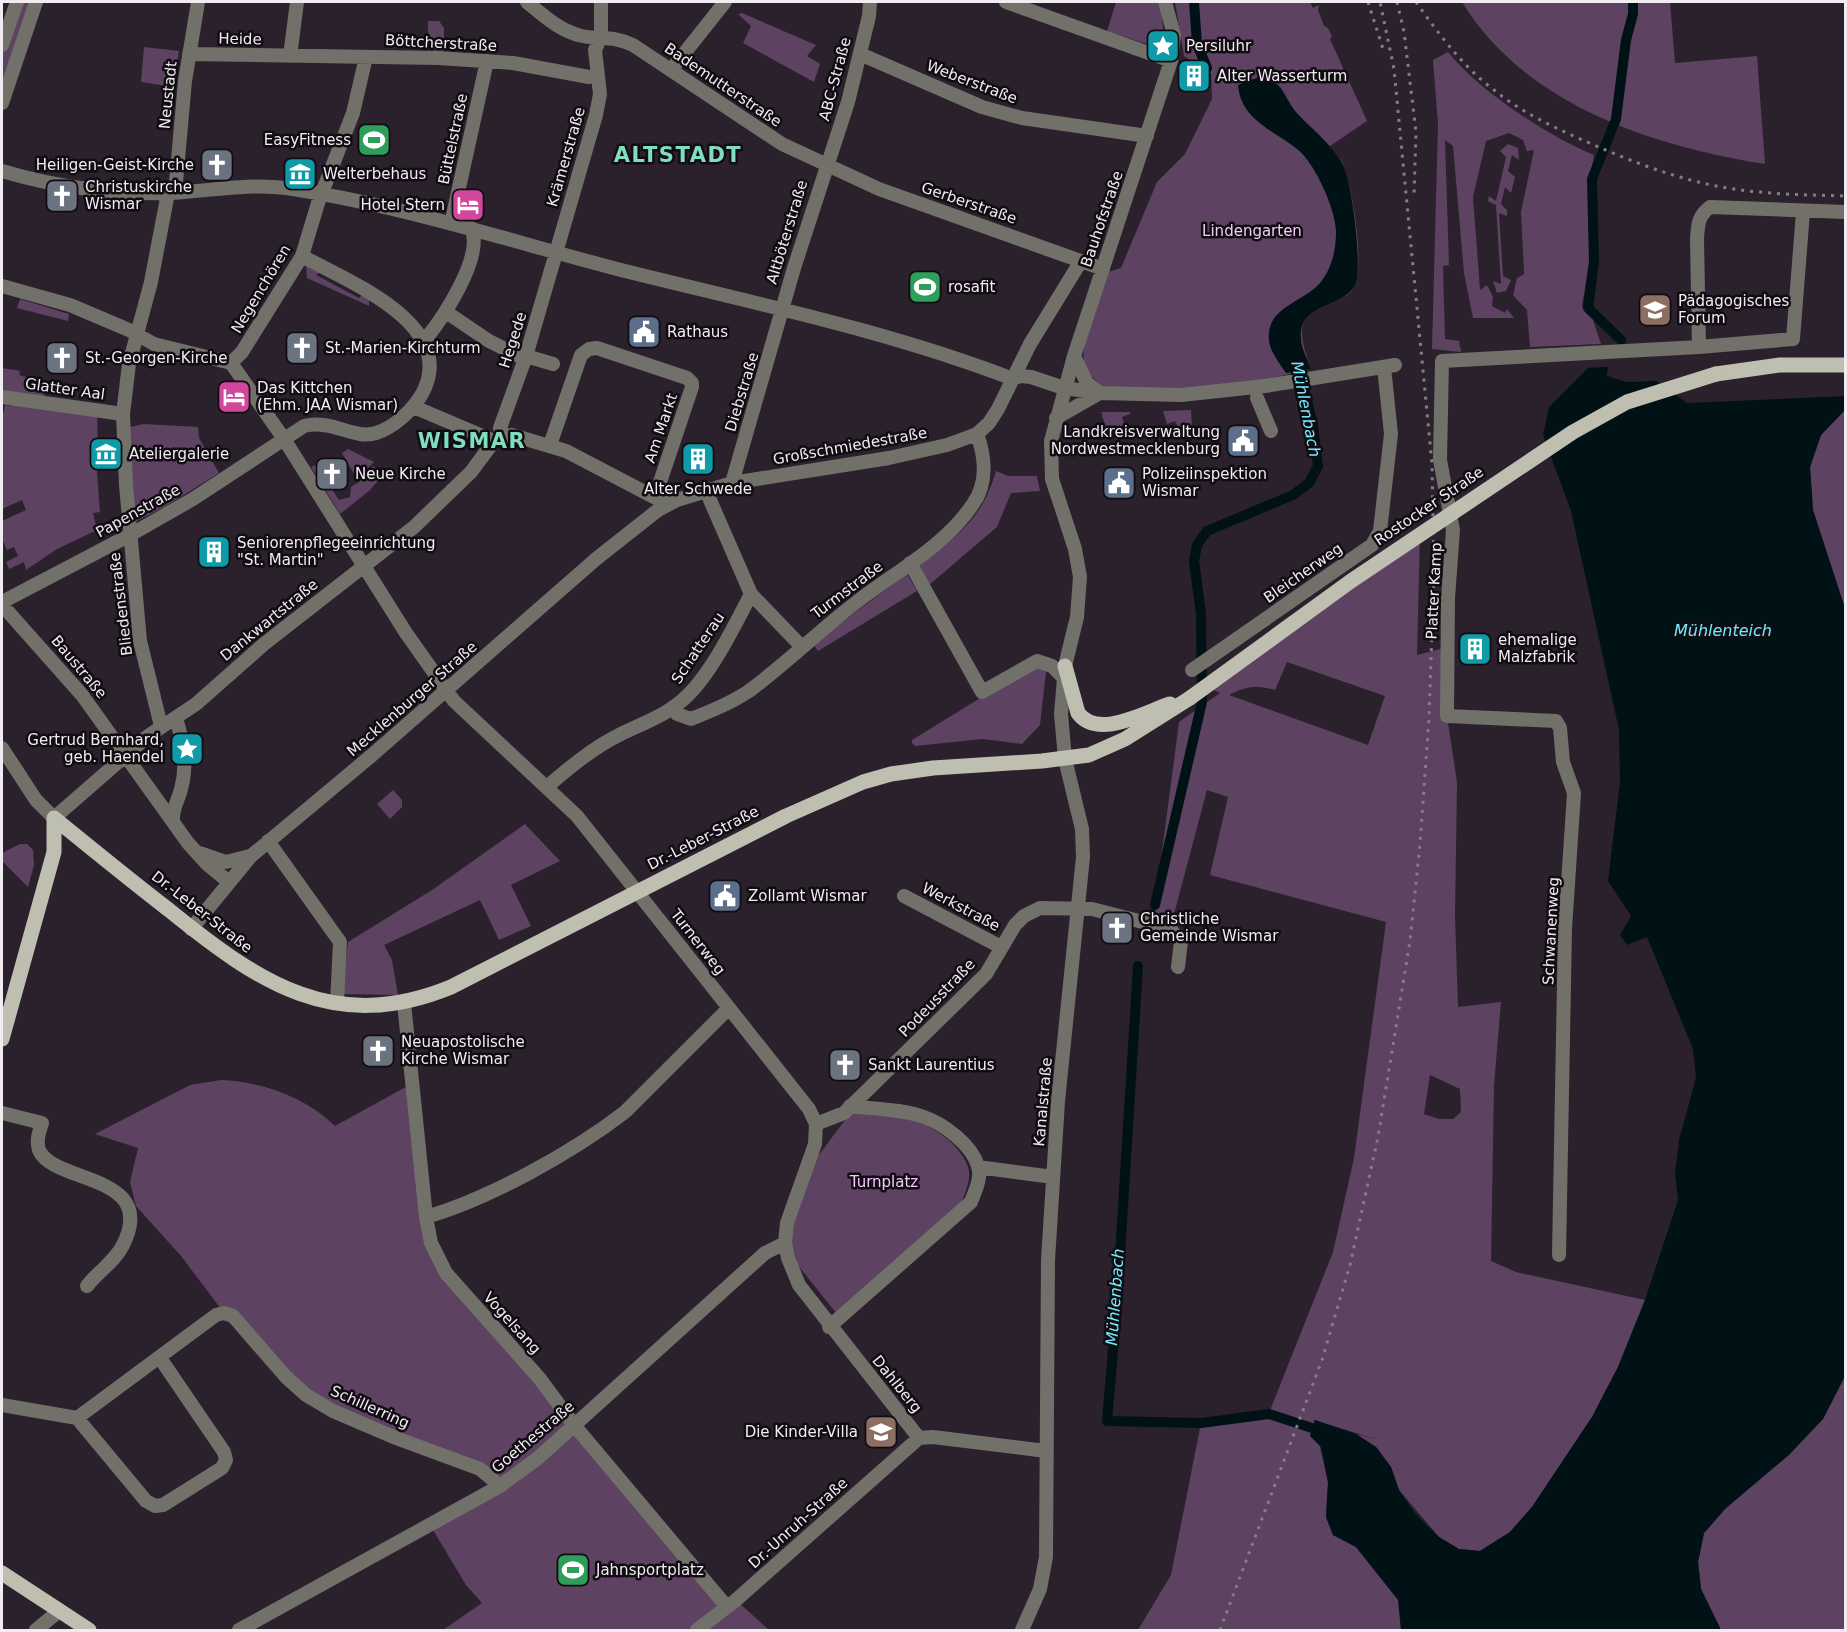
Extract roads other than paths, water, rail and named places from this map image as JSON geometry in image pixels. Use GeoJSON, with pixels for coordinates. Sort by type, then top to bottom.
{"type":"FeatureCollection","features":[{"type":"Feature","properties":{"kind":"main road","name":"Rostocker Straße"},"geometry":{"type":"LineString","coordinates":[[1065,759],[1106,748],[1190,698],[1359,575],[1573,432],[1627,402],[1716,374],[1780,365],[1845,365]]}},
{"type":"Feature","properties":{"kind":"main road"},"geometry":{"type":"LineString","coordinates":[[1064,672],[1078,713],[1094,724],[1114,724],[1190,698]]}},
{"type":"Feature","properties":{"kind":"main road","name":"Dr.-Leber-Straße"},"geometry":{"type":"LineString","coordinates":[[54,818],[224,954],[271,983],[316,999],[367,1006],[404,1003],[451,987],[786,816],[870,780],[933,768],[1065,759]]}},
{"type":"Feature","properties":{"kind":"main road"},"geometry":{"type":"LineString","coordinates":[[2,1039],[54,852],[54,818]]}},
{"type":"Feature","properties":{"kind":"main road"},"geometry":{"type":"LineString","coordinates":[[2,1573],[89,1630]]}},
{"type":"Feature","properties":{"kind":"street"},"geometry":{"type":"LineString","coordinates":[[2,45],[17,2]]}},
{"type":"Feature","properties":{"kind":"street"},"geometry":{"type":"LineString","coordinates":[[2,103],[36,2]]}},
{"type":"Feature","properties":{"kind":"street","name":"Neustadt"},"geometry":{"type":"LineString","coordinates":[[137,334],[171,193],[198,2]]}},
{"type":"Feature","properties":{"kind":"street"},"geometry":{"type":"LineString","coordinates":[[290,56],[297,2]]}},
{"type":"Feature","properties":{"kind":"street","name":"Bademutterstraße"},"geometry":{"type":"LineString","coordinates":[[527,2],[568,32],[585,37],[601,36],[633,45],[782,144],[827,165]]}},
{"type":"Feature","properties":{"kind":"street","name":"Krämerstraße"},"geometry":{"type":"LineString","coordinates":[[557,252],[597,115],[600,94],[596,50],[601,36],[601,2]]}},
{"type":"Feature","properties":{"kind":"street"},"geometry":{"type":"LineString","coordinates":[[672,70],[725,2]]}},
{"type":"Feature","properties":{"kind":"street","name":"ABC-Straße"},"geometry":{"type":"LineString","coordinates":[[827,165],[848,102],[870,2]]}},
{"type":"Feature","properties":{"kind":"street"},"geometry":{"type":"LineString","coordinates":[[1006,2],[1171,61]]}},
{"type":"Feature","properties":{"kind":"street","name":"Bauhofstraße"},"geometry":{"type":"LineString","coordinates":[[1064,388],[1171,61],[1174,35],[1165,2]]}},
{"type":"Feature","properties":{"kind":"street","name":"Heide"},"geometry":{"type":"LineString","coordinates":[[189,54],[290,56]]}},
{"type":"Feature","properties":{"kind":"street","name":"Weberstraße"},"geometry":{"type":"LineString","coordinates":[[860,54],[982,107],[1022,118],[1147,136]]}},
{"type":"Feature","properties":{"kind":"street","name":"Böttcherstraße"},"geometry":{"type":"LineString","coordinates":[[290,56],[487,61],[589,77]]}},
{"type":"Feature","properties":{"kind":"street","name":"Negenchören"},"geometry":{"type":"LineString","coordinates":[[231,363],[242,352],[302,256],[321,194],[353,113],[366,57]]}},
{"type":"Feature","properties":{"kind":"street","name":"Büttelstraße"},"geometry":{"type":"LineString","coordinates":[[451,224],[487,61]]}},
{"type":"Feature","properties":{"kind":"street","name":"Gerberstraße"},"geometry":{"type":"LineString","coordinates":[[827,165],[879,189],[1102,269]]}},
{"type":"Feature","properties":{"kind":"street","name":"Altböterstraße"},"geometry":{"type":"LineString","coordinates":[[781,315],[827,165]]}},
{"type":"Feature","properties":{"kind":"street"},"geometry":{"type":"LineString","coordinates":[[2,171],[80,187],[171,193],[253,186],[321,194],[471,228],[781,315],[896,338],[1012,379],[1020,376],[1031,377],[1064,388],[1100,393]]}},
{"type":"Feature","properties":{"kind":"street"},"geometry":{"type":"LineString","coordinates":[[1803,212],[1793,339],[1699,347],[1697,239],[1698,222],[1702,213],[1710,207],[1845,212]]}},
{"type":"Feature","properties":{"kind":"street"},"geometry":{"type":"LineString","coordinates":[[425,340],[446,312],[473,249],[475,240],[471,228]]}},
{"type":"Feature","properties":{"kind":"street","name":"Hegede"},"geometry":{"type":"LineString","coordinates":[[498,438],[526,357],[557,252]]}},
{"type":"Feature","properties":{"kind":"street"},"geometry":{"type":"LineString","coordinates":[[302,256],[384,302],[412,325],[425,340],[429,365],[425,389],[414,406],[498,438],[512,435],[566,451],[665,503]]}},
{"type":"Feature","properties":{"kind":"street","name":"Bauhofstraße"},"geometry":{"type":"LineString","coordinates":[[1012,379],[1030,344],[1081,261]]}},
{"type":"Feature","properties":{"kind":"street"},"geometry":{"type":"LineString","coordinates":[[2,286],[70,305],[137,334],[154,344],[231,363]]}},
{"type":"Feature","properties":{"kind":"street"},"geometry":{"type":"LineString","coordinates":[[446,312],[489,341],[526,357],[553,364]]}},
{"type":"Feature","properties":{"kind":"street","name":"Diebstraße"},"geometry":{"type":"LineString","coordinates":[[732,483],[781,315]]}},
{"type":"Feature","properties":{"kind":"street","name":"Bliedenstraße"},"geometry":{"type":"LineString","coordinates":[[137,334],[124,388],[123,414],[130,536],[140,641],[161,726]]}},
{"type":"Feature","properties":{"kind":"street","name":"Platter Kamp"},"geometry":{"type":"LineString","coordinates":[[1447,716],[1448,598],[1453,530],[1440,460],[1442,361],[1699,347]]}},
{"type":"Feature","properties":{"kind":"street","name":"Am Markt"},"geometry":{"type":"LineString","coordinates":[[550,445],[582,355],[589,349],[601,350],[675,374],[689,380],[693,386],[660,482]]}},
{"type":"Feature","properties":{"kind":"street"},"geometry":{"type":"LineString","coordinates":[[1074,356],[1087,382],[1100,393]]}},
{"type":"Feature","properties":{"kind":"street","name":"Turnerweg"},"geometry":{"type":"LineString","coordinates":[[231,363],[284,439],[406,633],[448,689],[454,701],[548,786],[598,840],[809,1108],[816,1124]]}},
{"type":"Feature","properties":{"kind":"street","name":"Bleicherweg"},"geometry":{"type":"LineString","coordinates":[[1100,393],[1189,394],[1289,382],[1389,366],[1391,434],[1380,531],[1372,545],[1192,669]]}},
{"type":"Feature","properties":{"kind":"street"},"geometry":{"type":"LineString","coordinates":[[977,434],[989,423],[1012,379]]}},
{"type":"Feature","properties":{"kind":"street"},"geometry":{"type":"LineString","coordinates":[[1064,388],[1051,441],[1052,479],[1075,549],[1080,577],[1077,617],[1064,672],[1061,714],[1065,759]]}},
{"type":"Feature","properties":{"kind":"street"},"geometry":{"type":"LineString","coordinates":[[1056,418],[1100,393]]}},
{"type":"Feature","properties":{"kind":"street","name":"Glatter Aal"},"geometry":{"type":"LineString","coordinates":[[2,397],[123,414]]}},
{"type":"Feature","properties":{"kind":"street"},"geometry":{"type":"LineString","coordinates":[[1257,398],[1271,431]]}},
{"type":"Feature","properties":{"kind":"street","name":"Papenstraße"},"geometry":{"type":"LineString","coordinates":[[2,604],[130,536],[205,491],[304,426],[318,423],[360,434],[376,433],[414,406]]}},
{"type":"Feature","properties":{"kind":"street","name":"Großschmiedestraße"},"geometry":{"type":"LineString","coordinates":[[665,503],[732,483],[889,458],[947,445],[977,434]]}},
{"type":"Feature","properties":{"kind":"street","name":"Turmstraße"},"geometry":{"type":"LineString","coordinates":[[673,707],[676,714],[691,719],[720,708],[748,691],[801,646],[955,527],[975,502],[984,474],[984,454],[977,434]]}},
{"type":"Feature","properties":{"kind":"street","name":"Dankwartstraße"},"geometry":{"type":"LineString","coordinates":[[54,818],[161,726],[176,718],[414,527],[471,472],[498,438]]}},
{"type":"Feature","properties":{"kind":"street"},"geometry":{"type":"LineString","coordinates":[[639,490],[650,491],[660,482],[665,503]]}},
{"type":"Feature","properties":{"kind":"street"},"geometry":{"type":"LineString","coordinates":[[710,500],[751,594],[801,646]]}},
{"type":"Feature","properties":{"kind":"street","name":"Mecklenburger Straße"},"geometry":{"type":"LineString","coordinates":[[191,928],[251,856],[319,801],[596,559],[665,503]]}},
{"type":"Feature","properties":{"kind":"street"},"geometry":{"type":"LineString","coordinates":[[910,563],[982,692],[1037,662],[1064,672]]}},
{"type":"Feature","properties":{"kind":"street","name":"Schatterau"},"geometry":{"type":"LineString","coordinates":[[548,786],[584,756],[618,735],[660,716],[688,695],[716,656],[751,594]]}},
{"type":"Feature","properties":{"kind":"street","name":"Baustraße"},"geometry":{"type":"LineString","coordinates":[[2,604],[82,695],[195,851],[229,882]]}},
{"type":"Feature","properties":{"kind":"street","name":"Schwanenweg"},"geometry":{"type":"LineString","coordinates":[[1447,716],[1540,718],[1556,721],[1560,728],[1563,762],[1574,793],[1565,929],[1559,1255]]}},
{"type":"Feature","properties":{"kind":"street"},"geometry":{"type":"LineString","coordinates":[[173,821],[173,811],[185,763],[176,718]]}},
{"type":"Feature","properties":{"kind":"street"},"geometry":{"type":"LineString","coordinates":[[2,748],[36,800],[54,818]]}},
{"type":"Feature","properties":{"kind":"street","name":"Kanalstraße"},"geometry":{"type":"LineString","coordinates":[[1022,1630],[1045,1573],[1046,1295],[1053,1177],[1083,857],[1082,829],[1065,759]]}},
{"type":"Feature","properties":{"kind":"street"},"geometry":{"type":"LineString","coordinates":[[161,802],[169,805],[177,802]]}},
{"type":"Feature","properties":{"kind":"street"},"geometry":{"type":"LineString","coordinates":[[268,841],[340,942],[337,1003]]}},
{"type":"Feature","properties":{"kind":"street"},"geometry":{"type":"LineString","coordinates":[[195,851],[226,861],[251,856]]}},
{"type":"Feature","properties":{"kind":"street","name":"Werkstraße"},"geometry":{"type":"LineString","coordinates":[[904,896],[1001,947]]}},
{"type":"Feature","properties":{"kind":"street","name":"Podeusstraße"},"geometry":{"type":"LineString","coordinates":[[816,1124],[844,1113],[986,974],[1015,925],[1024,916],[1041,908],[1092,909],[1170,929],[1181,941],[1178,967]]}},
{"type":"Feature","properties":{"kind":"street","name":"Vogelsang"},"geometry":{"type":"LineString","coordinates":[[404,1003],[426,1217],[431,1242],[446,1273],[540,1379],[574,1425],[727,1607]]}},
{"type":"Feature","properties":{"kind":"street"},"geometry":{"type":"LineString","coordinates":[[426,1217],[482,1196],[606,1126],[625,1112],[729,1008]]}},
{"type":"Feature","properties":{"kind":"street"},"geometry":{"type":"LineString","coordinates":[[830,1326],[971,1202],[978,1185],[978,1167],[961,1142],[947,1130],[924,1117],[850,1106]]}},
{"type":"Feature","properties":{"kind":"street"},"geometry":{"type":"LineString","coordinates":[[2,1113],[42,1123],[37,1142],[40,1153],[50,1161],[110,1188],[123,1198],[129,1208],[128,1234],[122,1247],[105,1270],[96,1273],[87,1286]]}},
{"type":"Feature","properties":{"kind":"street"},"geometry":{"type":"LineString","coordinates":[[785,1243],[787,1222],[815,1144],[816,1124]]}},
{"type":"Feature","properties":{"kind":"street"},"geometry":{"type":"LineString","coordinates":[[978,1167],[1053,1177]]}},
{"type":"Feature","properties":{"kind":"street","name":"Goethestraße"},"geometry":{"type":"LineString","coordinates":[[239,1630],[500,1486],[538,1458],[765,1252],[785,1243]]}},
{"type":"Feature","properties":{"kind":"street","name":"Dahlberg"},"geometry":{"type":"LineString","coordinates":[[785,1243],[799,1285],[919,1438]]}},
{"type":"Feature","properties":{"kind":"street","name":"Schillerring"},"geometry":{"type":"LineString","coordinates":[[77,1418],[216,1315],[224,1313],[233,1316],[286,1377],[306,1395],[364,1424],[480,1469],[500,1486]]}},
{"type":"Feature","properties":{"kind":"street"},"geometry":{"type":"LineString","coordinates":[[2,1404],[77,1418],[146,1501],[155,1506],[162,1505],[222,1468],[226,1460],[224,1452],[160,1358]]}},
{"type":"Feature","properties":{"kind":"street"},"geometry":{"type":"LineString","coordinates":[[919,1438],[933,1437],[1046,1450]]}},
{"type":"Feature","properties":{"kind":"street","name":"Dr.-Unruh-Straße"},"geometry":{"type":"LineString","coordinates":[[697,1630],[727,1607],[919,1438]]}},
{"type":"Feature","properties":{"kind":"street"},"geometry":{"type":"LineString","coordinates":[[36,1630],[59,1611]]}},
{"type":"Feature","properties":{"kind":"water"},"geometry":{"type":"Polygon","coordinates":[[[1262,76],[1278,85],[1296,112],[1340,159],[1347,176],[1356,226],[1358,262],[1355,285],[1349,293],[1306,318],[1302,327],[1301,343],[1311,369],[1286,373],[1271,349],[1270,329],[1280,312],[1307,294],[1323,279],[1333,256],[1336,231],[1328,199],[1311,164],[1297,149],[1259,123],[1245,107],[1240,97],[1238,85],[1262,76]]]}},
{"type":"Feature","properties":{"kind":"water","name":"Mühlenteich"},"geometry":{"type":"Polygon","coordinates":[[[1608,367],[1607,376],[1627,382],[1656,381],[1687,403],[1845,396],[1845,410],[1821,435],[1810,467],[1813,510],[1846,611],[1845,1376],[1823,1419],[1789,1455],[1725,1509],[1704,1533],[1698,1562],[1701,1589],[1721,1630],[1401,1630],[1398,1600],[1356,1547],[1333,1535],[1326,1517],[1328,1482],[1321,1447],[1310,1436],[1315,1420],[1356,1434],[1376,1447],[1391,1467],[1399,1490],[1415,1513],[1439,1537],[1459,1549],[1480,1551],[1510,1532],[1532,1507],[1592,1417],[1618,1367],[1645,1300],[1678,1200],[1675,1174],[1679,1140],[1696,1078],[1693,1049],[1647,937],[1627,945],[1620,935],[1631,916],[1608,881],[1620,782],[1619,730],[1571,511],[1543,435],[1549,407],[1588,368],[1608,367]]]}},
{"type":"Feature","properties":{"kind":"waterway","name":"Mühlenbach"},"geometry":{"type":"LineString","coordinates":[[1194,2],[1197,44],[1207,68]]}},
{"type":"Feature","properties":{"kind":"waterway"},"geometry":{"type":"LineString","coordinates":[[1621,340],[1588,308],[1594,262],[1592,179],[1616,119],[1633,2]]}},
{"type":"Feature","properties":{"kind":"waterway","name":"Mühlenbach"},"geometry":{"type":"LineString","coordinates":[[1155,905],[1202,702],[1201,614],[1194,561],[1197,545],[1207,531],[1293,495],[1309,483],[1318,466],[1313,425],[1296,357]]}},
{"type":"Feature","properties":{"kind":"waterway","name":"Mühlenbach"},"geometry":{"type":"LineString","coordinates":[[1138,966],[1117,1303],[1107,1421],[1201,1423],[1269,1414],[1312,1428]]}},
{"type":"Feature","properties":{"kind":"railway"},"geometry":{"type":"LineString","coordinates":[[1368,2],[1384,52]]}},
{"type":"Feature","properties":{"kind":"railway"},"geometry":{"type":"LineString","coordinates":[[1220,1630],[1322,1360],[1350,1265],[1378,1137],[1410,941],[1420,844],[1429,718],[1434,573],[1432,464],[1394,69],[1380,2]]}},
{"type":"Feature","properties":{"kind":"railway"},"geometry":{"type":"LineString","coordinates":[[1397,2],[1404,32],[1416,132],[1414,195]]}},
{"type":"Feature","properties":{"kind":"railway"},"geometry":{"type":"LineString","coordinates":[[1416,2],[1452,49],[1482,81],[1526,112],[1573,136],[1648,167],[1691,180],[1770,193],[1846,196]]}},
{"type":"Feature","properties":{"kind":"place","name":"Persiluhr"},"geometry":{"type":"Point","coordinates":[1163,46]}},
{"type":"Feature","properties":{"kind":"place","name":"Alter Wasserturm"},"geometry":{"type":"Point","coordinates":[1194,76]}},
{"type":"Feature","properties":{"kind":"place","name":"EasyFitness"},"geometry":{"type":"Point","coordinates":[374,140]}},
{"type":"Feature","properties":{"kind":"place","name":"Heiligen-Geist-Kirche"},"geometry":{"type":"Point","coordinates":[217,165]}},
{"type":"Feature","properties":{"kind":"place","name":"Welterbehaus"},"geometry":{"type":"Point","coordinates":[300,174]}},
{"type":"Feature","properties":{"kind":"place","name":"Christuskirche Wismar"},"geometry":{"type":"Point","coordinates":[62,196]}},
{"type":"Feature","properties":{"kind":"place","name":"Hotel Stern"},"geometry":{"type":"Point","coordinates":[468,205]}},
{"type":"Feature","properties":{"kind":"place","name":"rosafit"},"geometry":{"type":"Point","coordinates":[925,287]}},
{"type":"Feature","properties":{"kind":"place","name":"Pädagogisches Forum"},"geometry":{"type":"Point","coordinates":[1655,310]}},
{"type":"Feature","properties":{"kind":"place","name":"Rathaus"},"geometry":{"type":"Point","coordinates":[644,332]}},
{"type":"Feature","properties":{"kind":"place","name":"St.-Marien-Kirchturm"},"geometry":{"type":"Point","coordinates":[302,348]}},
{"type":"Feature","properties":{"kind":"place","name":"St.-Georgen-Kirche"},"geometry":{"type":"Point","coordinates":[62,358]}},
{"type":"Feature","properties":{"kind":"place","name":"Das Kittchen (Ehm. JAA Wismar)"},"geometry":{"type":"Point","coordinates":[234,397]}},
{"type":"Feature","properties":{"kind":"place","name":"Landkreisverwaltung Nordwestmecklenburg"},"geometry":{"type":"Point","coordinates":[1243,441]}},
{"type":"Feature","properties":{"kind":"place","name":"Ateliergalerie"},"geometry":{"type":"Point","coordinates":[106,454]}},
{"type":"Feature","properties":{"kind":"place","name":"Alter Schwede"},"geometry":{"type":"Point","coordinates":[698,459]}},
{"type":"Feature","properties":{"kind":"place","name":"Neue Kirche"},"geometry":{"type":"Point","coordinates":[332,474]}},
{"type":"Feature","properties":{"kind":"place","name":"Polizeiinspektion Wismar"},"geometry":{"type":"Point","coordinates":[1119,483]}},
{"type":"Feature","properties":{"kind":"place","name":"Seniorenpflegeeinrichtung \"St. Martin\""},"geometry":{"type":"Point","coordinates":[214,552]}},
{"type":"Feature","properties":{"kind":"place","name":"ehemalige Malzfabrik"},"geometry":{"type":"Point","coordinates":[1475,649]}},
{"type":"Feature","properties":{"kind":"place","name":"Gertrud Bernhard, geb. Haendel"},"geometry":{"type":"Point","coordinates":[187,749]}},
{"type":"Feature","properties":{"kind":"place","name":"Zollamt Wismar"},"geometry":{"type":"Point","coordinates":[725,896]}},
{"type":"Feature","properties":{"kind":"place","name":"Christliche Gemeinde Wismar"},"geometry":{"type":"Point","coordinates":[1117,928]}},
{"type":"Feature","properties":{"kind":"place","name":"Neuapostolische Kirche Wismar"},"geometry":{"type":"Point","coordinates":[378,1051]}},
{"type":"Feature","properties":{"kind":"place","name":"Sankt Laurentius"},"geometry":{"type":"Point","coordinates":[845,1065]}},
{"type":"Feature","properties":{"kind":"place","name":"Die Kinder-Villa"},"geometry":{"type":"Point","coordinates":[881,1432]}},
{"type":"Feature","properties":{"kind":"place","name":"Jahnsportplatz"},"geometry":{"type":"Point","coordinates":[573,1570]}},
{"type":"Feature","properties":{"kind":"district","name":"ALTSTADT"},"geometry":{"type":"Point","coordinates":[678,155]}},
{"type":"Feature","properties":{"kind":"district","name":"WISMAR"},"geometry":{"type":"Point","coordinates":[472,441]}},
{"type":"Feature","properties":{"kind":"park label","name":"Lindengarten"},"geometry":{"type":"Point","coordinates":[1252,231]}},
{"type":"Feature","properties":{"kind":"park label","name":"Turnplatz"},"geometry":{"type":"Point","coordinates":[884,1182]}}]}
